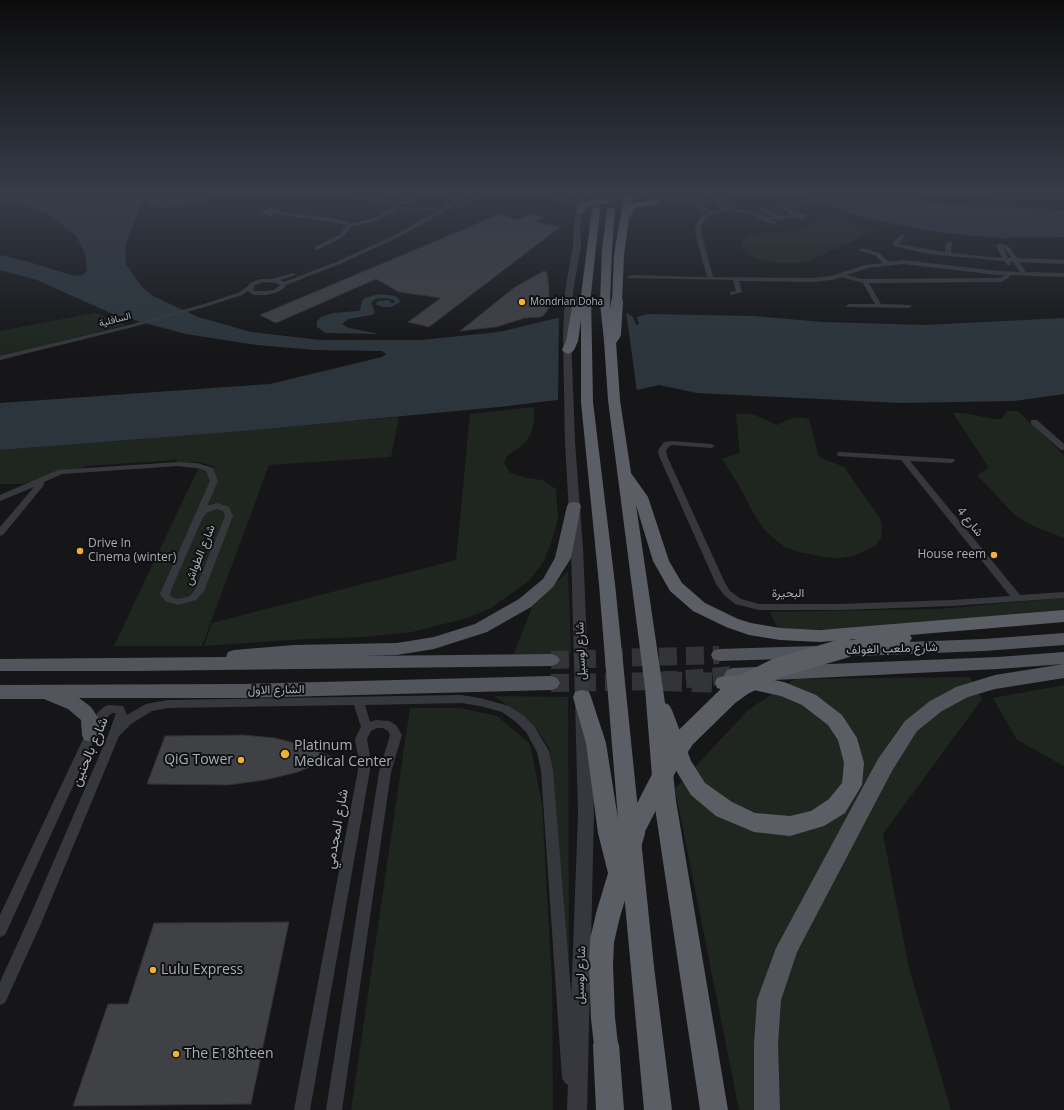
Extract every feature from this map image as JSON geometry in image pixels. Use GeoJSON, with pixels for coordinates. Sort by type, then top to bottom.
{"type":"FeatureCollection","features":[{"type":"Feature","properties":{"kind":"highway","name":"شارع لوسيل"},"geometry":{"type":"LineString","coordinates":[[592,245],[586,294],[577,307],[578,403],[607,584],[642,967],[658,1110]]}},
{"type":"Feature","properties":{"kind":"highway"},"geometry":{"type":"LineString","coordinates":[[606,245],[605,303],[610,341],[614,400],[654,688],[665,801],[714,1110]]}},
{"type":"Feature","properties":{"kind":"highway"},"geometry":{"type":"LineString","coordinates":[[610,341],[615,334],[620,245]]}},
{"type":"Feature","properties":{"kind":"highway"},"geometry":{"type":"LineString","coordinates":[[568,350],[572,341],[577,307]]}},
{"type":"Feature","properties":{"kind":"highway"},"geometry":{"type":"LineString","coordinates":[[623,472],[641,497],[661,561],[676,586],[699,607],[732,623],[744,627],[767,632],[820,636],[1064,616]]}},
{"type":"Feature","properties":{"kind":"highway"},"geometry":{"type":"LineString","coordinates":[[610,1110],[603,1018],[601,965],[602,941],[608,915],[631,836],[670,761],[686,738],[703,718],[743,685],[777,668],[845,648],[876,642],[1064,624]]}},
{"type":"Feature","properties":{"kind":"highway"},"geometry":{"type":"LineString","coordinates":[[654,688],[682,765],[698,789],[724,809],[754,822],[790,826],[816,819],[837,806],[852,785],[854,763],[847,738],[835,720],[809,700],[784,689],[728,679]]}},
{"type":"Feature","properties":{"kind":"highway"},"geometry":{"type":"LineString","coordinates":[[582,697],[596,743],[609,833],[642,967]]}},
{"type":"Feature","properties":{"kind":"highway"},"geometry":{"type":"LineString","coordinates":[[607,1056],[616,1110]]}},
{"type":"Feature","properties":{"kind":"main road"},"geometry":{"type":"LineString","coordinates":[[164,665],[182,661],[270,652],[397,649],[434,643],[481,628],[525,603],[548,584],[563,558],[574,506]]}},
{"type":"Feature","properties":{"kind":"main road","name":"شارع ملعب الغولف"},"geometry":{"type":"LineString","coordinates":[[719,655],[984,645],[1064,639]]}},
{"type":"Feature","properties":{"kind":"main road","name":"شارع ملعب الغولف"},"geometry":{"type":"LineString","coordinates":[[728,679],[1064,658]]}},
{"type":"Feature","properties":{"kind":"main road"},"geometry":{"type":"LineString","coordinates":[[2,664],[164,665],[551,660]]}},
{"type":"Feature","properties":{"kind":"main road"},"geometry":{"type":"LineString","coordinates":[[767,1110],[766,1044],[769,1000],[787,948],[885,765],[911,726],[936,706],[962,692],[995,682],[1064,671]]}},
{"type":"Feature","properties":{"kind":"main road","name":"الشارع الاول"},"geometry":{"type":"LineString","coordinates":[[0,692],[242,691],[551,683]]}},
{"type":"Feature","properties":{"kind":"main road"},"geometry":{"type":"LineString","coordinates":[[36,692],[61,698],[74,704],[85,712],[90,719],[91,736]]}},
{"type":"Feature","properties":{"kind":"street"},"geometry":{"type":"LineString","coordinates":[[316,248],[322,245]]}},
{"type":"Feature","properties":{"kind":"street"},"geometry":{"type":"LineString","coordinates":[[274,280],[290,276],[329,261],[365,245]]}},
{"type":"Feature","properties":{"kind":"street"},"geometry":{"type":"LineString","coordinates":[[274,280],[283,284],[338,263],[379,245]]}},
{"type":"Feature","properties":{"kind":"street","name":"شارع لوسيل"},"geometry":{"type":"LineString","coordinates":[[576,245],[568,292],[577,307]]}},
{"type":"Feature","properties":{"kind":"street"},"geometry":{"type":"LineString","coordinates":[[697,245],[708,278]]}},
{"type":"Feature","properties":{"kind":"street"},"geometry":{"type":"LineString","coordinates":[[897,245],[948,254],[1006,260],[1064,262]]}},
{"type":"Feature","properties":{"kind":"street"},"geometry":{"type":"LineString","coordinates":[[948,254],[949,245]]}},
{"type":"Feature","properties":{"kind":"street"},"geometry":{"type":"LineString","coordinates":[[1011,274],[999,246],[1007,248],[1024,274]]}},
{"type":"Feature","properties":{"kind":"street"},"geometry":{"type":"LineString","coordinates":[[862,250],[878,254],[886,263]]}},
{"type":"Feature","properties":{"kind":"street"},"geometry":{"type":"LineString","coordinates":[[630,277],[812,280],[832,278],[867,266],[886,263],[917,263],[1011,274],[1064,275]]}},
{"type":"Feature","properties":{"kind":"street"},"geometry":{"type":"LineString","coordinates":[[842,275],[863,281],[995,280],[1005,278],[1011,274]]}},
{"type":"Feature","properties":{"kind":"street"},"geometry":{"type":"LineString","coordinates":[[732,293],[739,292],[736,279]]}},
{"type":"Feature","properties":{"kind":"street","name":"السافلية"},"geometry":{"type":"LineString","coordinates":[[206,305],[240,294],[258,281],[274,280]]}},
{"type":"Feature","properties":{"kind":"street"},"geometry":{"type":"LineString","coordinates":[[863,281],[865,287],[868,289],[879,306]]}},
{"type":"Feature","properties":{"kind":"street","name":"السافلية"},"geometry":{"type":"LineString","coordinates":[[0,358],[131,326],[206,305],[276,291],[282,288],[283,284]]}},
{"type":"Feature","properties":{"kind":"street"},"geometry":{"type":"LineString","coordinates":[[249,288],[254,293],[263,294]]}},
{"type":"Feature","properties":{"kind":"street"},"geometry":{"type":"LineString","coordinates":[[849,306],[909,306]]}},
{"type":"Feature","properties":{"kind":"street","name":"شارع لوسيل"},"geometry":{"type":"LineString","coordinates":[[568,350],[578,403],[574,506],[586,814],[577,1110]]}},
{"type":"Feature","properties":{"kind":"street","name":"السافلية"},"geometry":{"type":"LineString","coordinates":[[0,362],[28,352]]}},
{"type":"Feature","properties":{"kind":"street"},"geometry":{"type":"LineString","coordinates":[[1034,422],[1064,448]]}},
{"type":"Feature","properties":{"kind":"street","name":"البحيرة"},"geometry":{"type":"LineString","coordinates":[[712,446],[672,443],[667,444],[662,450],[663,456],[721,584],[732,599],[738,602],[759,607],[833,607],[952,603],[1064,595]]}},
{"type":"Feature","properties":{"kind":"street"},"geometry":{"type":"LineString","coordinates":[[841,454],[951,461]]}},
{"type":"Feature","properties":{"kind":"street","name":"شارع 4"},"geometry":{"type":"LineString","coordinates":[[904,459],[1018,599]]}},
{"type":"Feature","properties":{"kind":"street","name":"شارع الطواش"},"geometry":{"type":"LineString","coordinates":[[0,498],[48,477],[66,472],[183,464],[197,464],[205,466],[213,475],[214,481],[166,591],[166,597],[178,602],[189,600],[199,591],[229,516],[226,509],[217,506],[210,498],[210,492]]}},
{"type":"Feature","properties":{"kind":"street","name":"شارع الطواش"},"geometry":{"type":"LineString","coordinates":[[0,532],[38,485],[48,477]]}},
{"type":"Feature","properties":{"kind":"street"},"geometry":{"type":"LineString","coordinates":[[10,493],[20,495],[23,499],[23,504]]}},
{"type":"Feature","properties":{"kind":"street","name":"شارع الطواش"},"geometry":{"type":"LineString","coordinates":[[199,516],[205,510],[217,506]]}},
{"type":"Feature","properties":{"kind":"street","name":"الشارع الاول"},"geometry":{"type":"LineString","coordinates":[[115,733],[127,721],[142,711],[150,707],[168,704],[461,699],[480,702],[505,709],[520,719]]}},
{"type":"Feature","properties":{"kind":"street"},"geometry":{"type":"LineString","coordinates":[[334,1110],[385,772],[389,755],[396,738],[394,731],[389,726],[380,724],[367,728],[358,700]]}},
{"type":"Feature","properties":{"kind":"street","name":"شارع بالحنين"},"geometry":{"type":"LineString","coordinates":[[0,998],[35,921],[115,733],[122,714],[119,710],[113,708],[109,709],[102,715],[1,928]]}},
{"type":"Feature","properties":{"kind":"street","name":"شارع لوسيل"},"geometry":{"type":"LineString","coordinates":[[520,719],[530,730],[543,751],[547,770],[572,1110]]}},
{"type":"Feature","properties":{"kind":"street","name":"شارع المجدمي"},"geometry":{"type":"LineString","coordinates":[[302,1110],[364,770],[364,756],[361,739],[367,728]]}},
{"type":"Feature","properties":{"kind":"shaded area"},"geometry":{"type":"Polygon","coordinates":[[[81,245],[126,245],[126,264],[141,286],[153,296],[198,317],[251,332],[320,340],[421,340],[499,332],[574,314],[620,312],[627,313],[633,317],[636,325],[639,324],[637,317],[647,314],[754,316],[822,322],[925,325],[1064,318],[1064,394],[1014,401],[901,403],[697,393],[659,385],[632,391],[499,407],[254,430],[0,450],[0,403],[270,384],[382,357],[386,354],[382,351],[315,350],[257,345],[186,334],[115,315],[37,280],[0,270],[0,255],[26,261],[74,276],[83,275],[87,271],[85,253],[81,245]]]}},
{"type":"Feature","properties":{"kind":"shaded area"},"geometry":{"type":"Polygon","coordinates":[[[846,245],[818,256],[812,260],[797,263],[779,263],[760,260],[746,253],[740,246],[846,245]]]}},
{"type":"Feature","properties":{"kind":"shaded area"},"geometry":{"type":"Polygon","coordinates":[[[379,294],[395,296],[400,302],[391,307],[383,307],[377,305],[376,303],[378,301],[388,300],[392,303],[395,302],[394,300],[384,298],[375,299],[371,303],[375,312],[372,315],[348,319],[342,324],[349,328],[379,334],[326,333],[317,327],[317,321],[321,317],[333,313],[358,311],[360,310],[362,301],[365,298],[379,294]]]}},
{"type":"Feature","properties":{"kind":"shaded area"},"geometry":{"type":"Polygon","coordinates":[[[95,313],[126,325],[0,357],[0,331],[95,313]]]}},
{"type":"Feature","properties":{"kind":"shaded area"},"geometry":{"type":"Polygon","coordinates":[[[534,407],[534,423],[531,433],[525,443],[507,456],[504,463],[510,473],[527,478],[542,480],[556,489],[558,518],[552,540],[544,561],[530,580],[491,608],[467,618],[412,632],[363,637],[306,639],[204,646],[212,623],[456,560],[470,414],[534,407]]]}},
{"type":"Feature","properties":{"kind":"shaded area"},"geometry":{"type":"Polygon","coordinates":[[[1007,411],[1018,411],[1064,455],[1064,538],[1029,524],[1015,515],[977,475],[989,468],[953,413],[963,413],[994,419],[1002,419],[1007,411]]]}},
{"type":"Feature","properties":{"kind":"shaded area"},"geometry":{"type":"Polygon","coordinates":[[[736,414],[752,414],[777,425],[795,417],[809,419],[819,457],[844,467],[880,518],[882,528],[881,538],[875,546],[853,556],[839,558],[825,557],[798,552],[785,547],[772,537],[764,529],[754,514],[738,484],[722,459],[740,453],[736,414]]]}},
{"type":"Feature","properties":{"kind":"shaded area"},"geometry":{"type":"Polygon","coordinates":[[[399,417],[391,457],[269,465],[202,646],[114,646],[198,469],[216,467],[198,462],[178,462],[176,460],[86,466],[82,468],[57,471],[31,482],[21,484],[0,484],[0,450],[399,417]]]}},
{"type":"Feature","properties":{"kind":"shaded area"},"geometry":{"type":"Polygon","coordinates":[[[568,571],[571,654],[514,654],[532,607],[568,571]]]}},
{"type":"Feature","properties":{"kind":"shaded area"},"geometry":{"type":"Polygon","coordinates":[[[1064,598],[1064,613],[852,629],[778,629],[770,612],[938,609],[1064,598]]]}},
{"type":"Feature","properties":{"kind":"shaded area"},"geometry":{"type":"Polygon","coordinates":[[[970,677],[982,699],[883,834],[909,968],[951,1110],[739,1110],[675,789],[748,710],[795,679],[970,677]]]}},
{"type":"Feature","properties":{"kind":"shaded area"},"geometry":{"type":"Polygon","coordinates":[[[1064,685],[1064,766],[1017,740],[993,698],[1064,685]]]}},
{"type":"Feature","properties":{"kind":"shaded area"},"geometry":{"type":"Polygon","coordinates":[[[494,696],[568,697],[569,970],[550,749],[535,727],[494,696]]]}},
{"type":"Feature","properties":{"kind":"shaded area"},"geometry":{"type":"Polygon","coordinates":[[[410,708],[460,708],[497,716],[530,744],[542,804],[552,983],[553,1110],[351,1110],[410,708]]]}},
{"type":"Feature","properties":{"kind":"pier"},"geometry":{"type":"Polygon","coordinates":[[[612,309],[626,311],[637,392],[558,403],[559,315],[573,312],[612,309]]]}},
{"type":"Feature","properties":{"kind":"building"},"geometry":{"type":"Polygon","coordinates":[[[427,245],[537,245],[429,327],[408,322],[441,298],[399,292],[376,279],[276,323],[260,315],[427,245]]]}},
{"type":"Feature","properties":{"kind":"building","name":"Mondrian Doha"},"geometry":{"type":"Polygon","coordinates":[[[544,271],[547,273],[549,307],[545,314],[541,317],[525,318],[496,327],[460,331],[515,287],[544,271]]]}},
{"type":"Feature","properties":{"kind":"building","name":"QiG Tower"},"geometry":{"type":"Polygon","coordinates":[[[243,735],[275,738],[302,745],[333,757],[298,772],[265,780],[228,785],[147,784],[165,736],[243,735]]]}},
{"type":"Feature","properties":{"kind":"building","name":"The E18hteen"},"geometry":{"type":"Polygon","coordinates":[[[289,922],[251,1104],[73,1106],[108,1004],[128,1004],[154,923],[289,922]]]}},
{"type":"Feature","properties":{"kind":"tunnel"},"geometry":{"type":"LineString","coordinates":[[551,660],[719,655]]}},
{"type":"Feature","properties":{"kind":"tunnel"},"geometry":{"type":"LineString","coordinates":[[551,683],[662,681],[733,675]]}},
{"type":"Feature","properties":{"kind":"tunnel"},"geometry":{"type":"LineString","coordinates":[[662,681],[724,683]]}},
{"type":"Feature","properties":{"kind":"place","name":"Mondrian Doha"},"geometry":{"type":"Point","coordinates":[522,302]}},
{"type":"Feature","properties":{"kind":"place","name":"Drive In Cinema (winter)"},"geometry":{"type":"Point","coordinates":[80,551]}},
{"type":"Feature","properties":{"kind":"place","name":"House reem"},"geometry":{"type":"Point","coordinates":[994,555]}},
{"type":"Feature","properties":{"kind":"place","name":"Platinum Medical Center"},"geometry":{"type":"Point","coordinates":[285,754]}},
{"type":"Feature","properties":{"kind":"place","name":"QiG Tower"},"geometry":{"type":"Point","coordinates":[241,760]}},
{"type":"Feature","properties":{"kind":"place","name":"Lulu Express"},"geometry":{"type":"Point","coordinates":[153,970]}},
{"type":"Feature","properties":{"kind":"place","name":"The E18hteen"},"geometry":{"type":"Point","coordinates":[176,1054]}}]}
